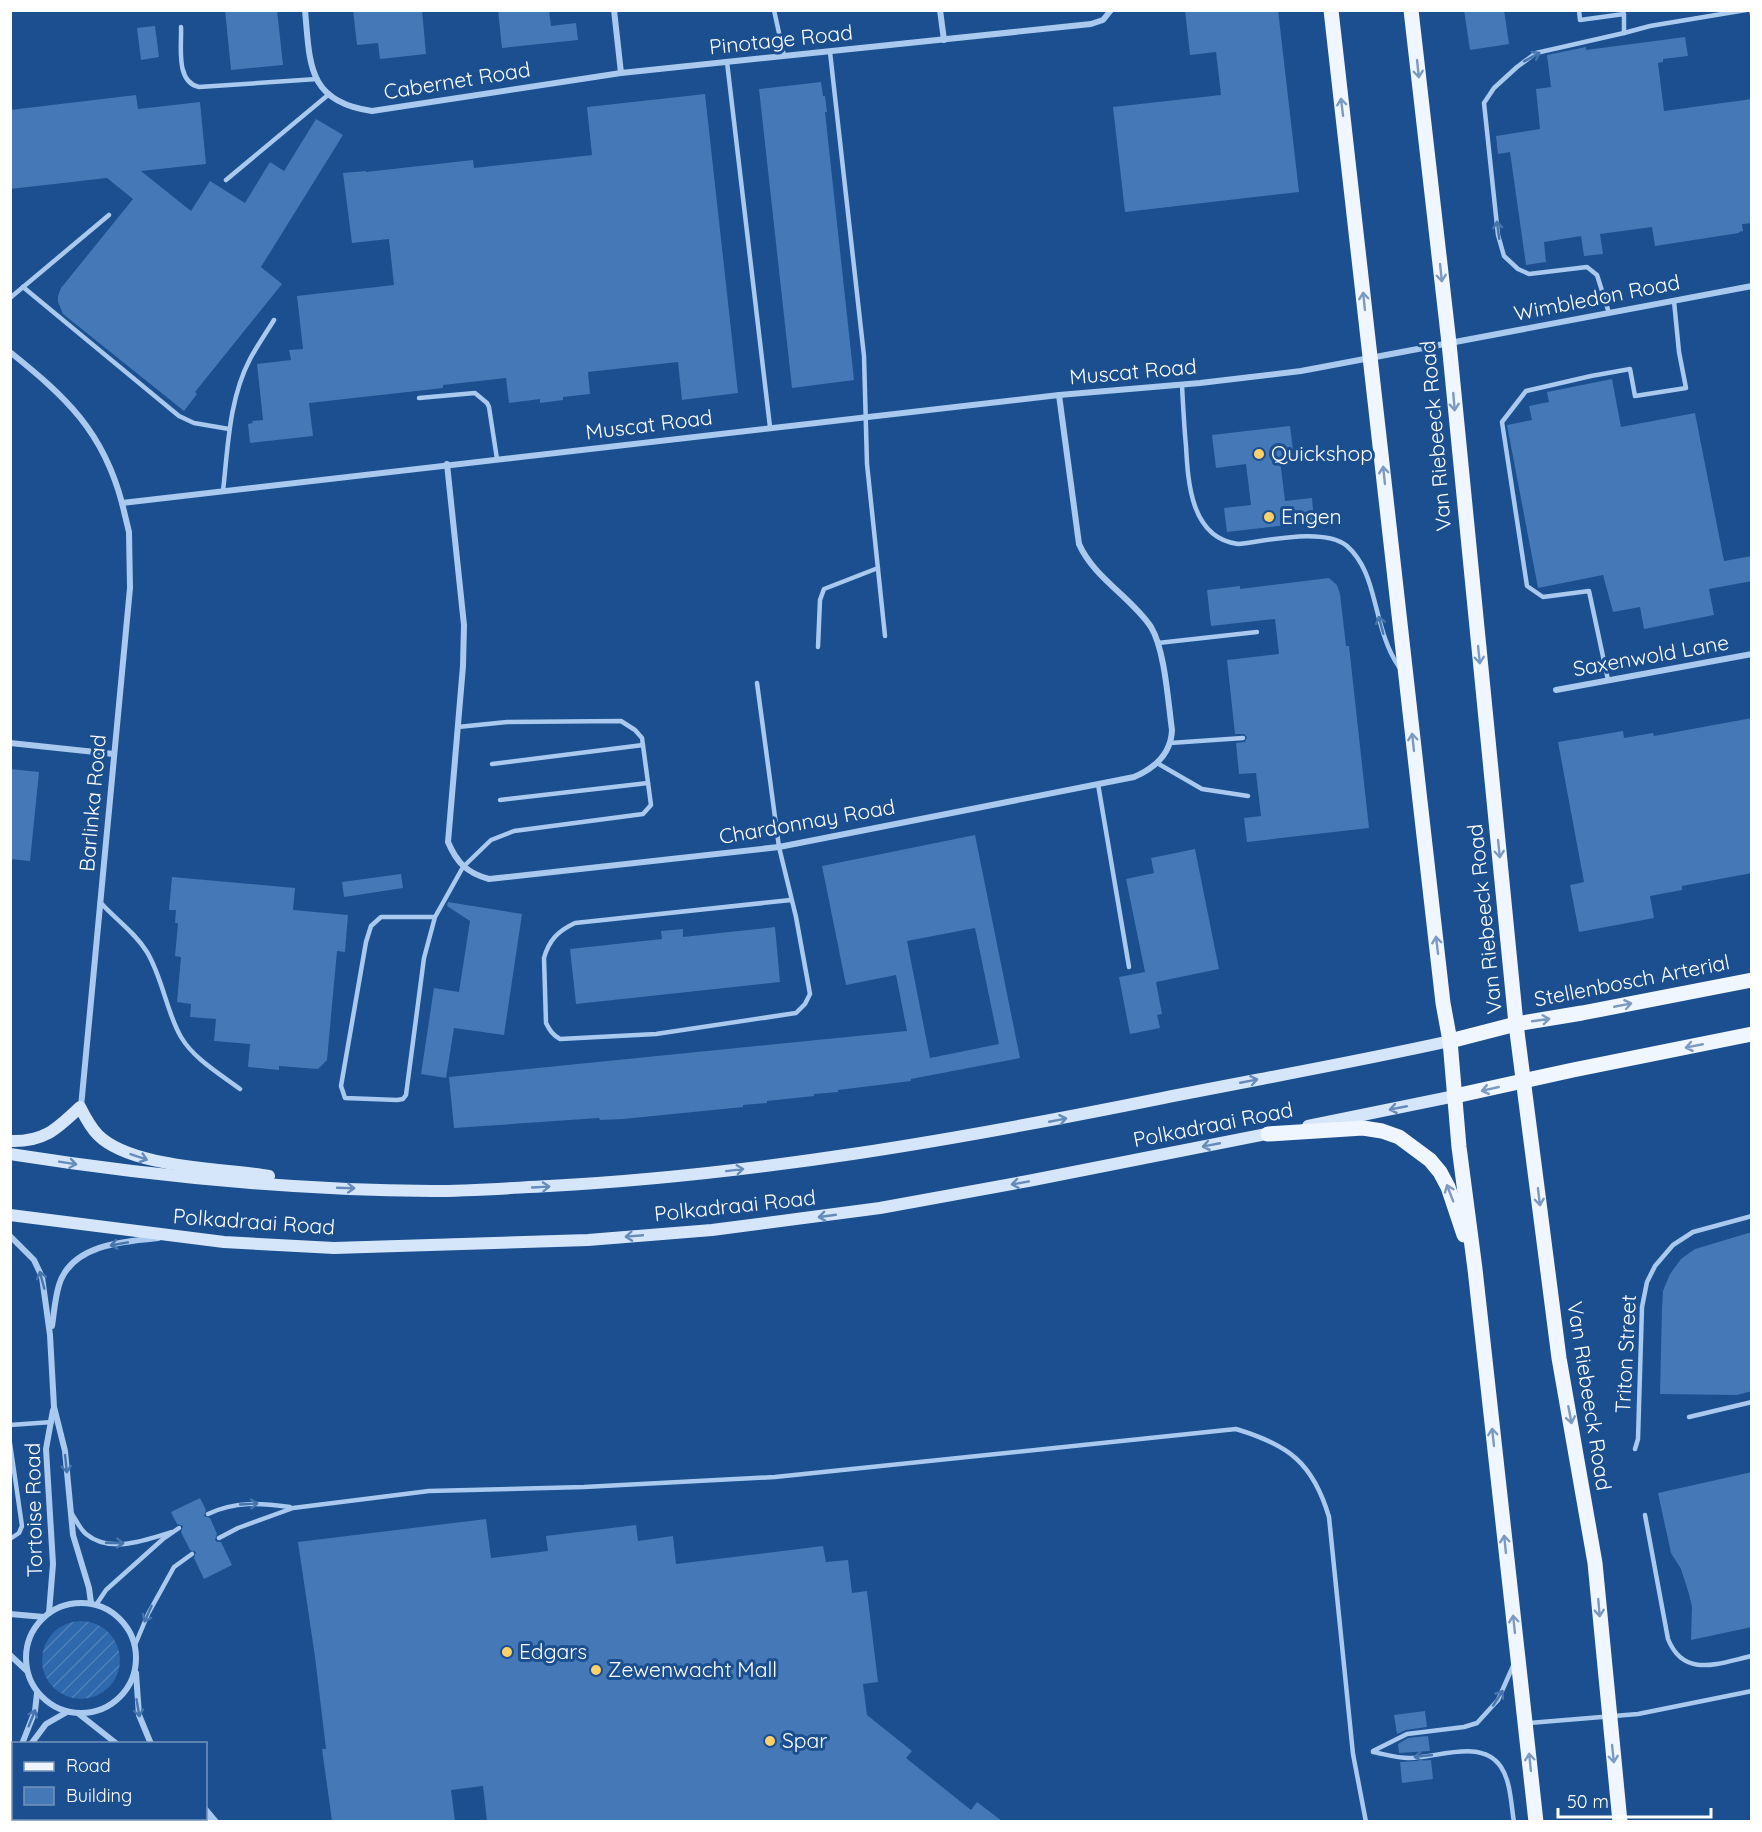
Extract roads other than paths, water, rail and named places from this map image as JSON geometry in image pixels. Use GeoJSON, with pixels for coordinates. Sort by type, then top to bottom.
{"type":"FeatureCollection","features":[{"type":"Feature","properties":{"kind":"main road"},"geometry":{"type":"LineString","coordinates":[[1331,10],[1406,677],[1450,1041],[1459,1147],[1475,1269],[1536,1821]]}},
{"type":"Feature","properties":{"kind":"main road","name":"Van Riebeeck Road"},"geometry":{"type":"LineString","coordinates":[[1411,10],[1449,343],[1516,1024],[1559,1358],[1595,1563],[1620,1821]]}},
{"type":"Feature","properties":{"kind":"main road","name":"Stellenbosch Arterial"},"geometry":{"type":"LineString","coordinates":[[1450,1041],[1516,1024],[1565,1017],[1752,980]]}},
{"type":"Feature","properties":{"kind":"main road"},"geometry":{"type":"LineString","coordinates":[[1455,1096],[1752,1034]]}},
{"type":"Feature","properties":{"kind":"main road","name":"Polkadraai Road"},"geometry":{"type":"LineString","coordinates":[[10,1154],[119,1170],[316,1187],[434,1191],[670,1178],[794,1163],[1004,1131],[1450,1041]]}},
{"type":"Feature","properties":{"kind":"main road","name":"Polkadraai Road"},"geometry":{"type":"LineString","coordinates":[[10,1215],[224,1242],[353,1248],[588,1240],[712,1230],[880,1208],[1455,1096]]}},
{"type":"Feature","properties":{"kind":"main road"},"geometry":{"type":"LineString","coordinates":[[10,1141],[24,1141],[47,1135],[80,1107],[98,1135],[127,1153],[147,1160],[252,1173],[316,1187]]}},
{"type":"Feature","properties":{"kind":"main road"},"geometry":{"type":"LineString","coordinates":[[1268,1134],[1363,1128],[1399,1137],[1430,1160],[1448,1187],[1475,1269]]}},
{"type":"Feature","properties":{"kind":"street","name":"Cabernet Road"},"geometry":{"type":"LineString","coordinates":[[305,10],[310,66],[328,95],[354,108],[372,111],[621,73]]}},
{"type":"Feature","properties":{"kind":"street"},"geometry":{"type":"LineString","coordinates":[[614,10],[621,73]]}},
{"type":"Feature","properties":{"kind":"street"},"geometry":{"type":"LineString","coordinates":[[940,10],[944,40]]}},
{"type":"Feature","properties":{"kind":"street","name":"Pinotage Road"},"geometry":{"type":"LineString","coordinates":[[621,73],[1091,24],[1102,20],[1111,10]]}},
{"type":"Feature","properties":{"kind":"street","name":"Wimbledon Road"},"geometry":{"type":"LineString","coordinates":[[1371,359],[1752,286]]}},
{"type":"Feature","properties":{"kind":"street"},"geometry":{"type":"LineString","coordinates":[[10,352],[52,385],[89,429],[100,444],[112,470],[122,503]]}},
{"type":"Feature","properties":{"kind":"street","name":"Muscat Road"},"geometry":{"type":"LineString","coordinates":[[122,503],[1059,395],[1290,373],[1371,359]]}},
{"type":"Feature","properties":{"kind":"street"},"geometry":{"type":"LineString","coordinates":[[1059,395],[1079,544],[1088,560],[1147,621],[1158,642],[1172,730],[1170,742]]}},
{"type":"Feature","properties":{"kind":"street"},"geometry":{"type":"LineString","coordinates":[[447,464],[464,625],[448,842],[463,867]]}},
{"type":"Feature","properties":{"kind":"street","name":"Barlinka Road"},"geometry":{"type":"LineString","coordinates":[[80,1107],[131,560],[129,532],[122,503]]}},
{"type":"Feature","properties":{"kind":"street","name":"Saxenwold Lane"},"geometry":{"type":"LineString","coordinates":[[1556,690],[1752,654]]}},
{"type":"Feature","properties":{"kind":"street","name":"Chardonnay Road"},"geometry":{"type":"LineString","coordinates":[[463,867],[476,876],[489,879],[779,847],[1134,777],[1157,763],[1167,752],[1170,742]]}},
{"type":"Feature","properties":{"kind":"street"},"geometry":{"type":"LineString","coordinates":[[10,743],[114,754]]}},
{"type":"Feature","properties":{"kind":"street","name":"Tortoise Road"},"geometry":{"type":"LineString","coordinates":[[10,1236],[34,1260],[42,1277],[50,1335],[54,1421],[46,1449],[53,1564],[46,1615]]}},
{"type":"Feature","properties":{"kind":"street","name":"Tortoise Road"},"geometry":{"type":"LineString","coordinates":[[50,1335],[59,1285],[73,1264],[102,1246],[177,1237]]}},
{"type":"Feature","properties":{"kind":"street","name":"Tortoise Road"},"geometry":{"type":"LineString","coordinates":[[54,1421],[65,1451],[73,1535],[93,1604]]}},
{"type":"Feature","properties":{"kind":"street"},"geometry":{"type":"LineString","coordinates":[[26,1670],[26,1651],[32,1632],[46,1615],[63,1605],[80,1603],[93,1604],[114,1613],[128,1628],[135,1645],[139,1715],[151,1742]]}},
{"type":"Feature","properties":{"kind":"street"},"geometry":{"type":"LineString","coordinates":[[10,1614],[46,1615]]}},
{"type":"Feature","properties":{"kind":"street"},"geometry":{"type":"LineString","coordinates":[[10,1655],[26,1670],[37,1692],[55,1707],[79,1714],[95,1712],[109,1706],[122,1696],[136,1670]]}},
{"type":"Feature","properties":{"kind":"street"},"geometry":{"type":"LineString","coordinates":[[22,1742],[35,1711],[37,1692]]}},
{"type":"Feature","properties":{"kind":"street"},"geometry":{"type":"LineString","coordinates":[[32,1742],[46,1724],[67,1712]]}},
{"type":"Feature","properties":{"kind":"street"},"geometry":{"type":"LineString","coordinates":[[79,1714],[116,1742]]}},
{"type":"Feature","properties":{"kind":"lane"},"geometry":{"type":"LineString","coordinates":[[774,10],[784,56]]}},
{"type":"Feature","properties":{"kind":"lane"},"geometry":{"type":"LineString","coordinates":[[1579,10],[1580,20],[1624,14],[1624,33]]}},
{"type":"Feature","properties":{"kind":"lane"},"geometry":{"type":"LineString","coordinates":[[1609,313],[1597,275],[1587,267],[1529,274],[1518,269],[1504,256],[1498,235],[1484,103],[1494,88],[1516,67],[1536,53],[1650,26],[1746,10]]}},
{"type":"Feature","properties":{"kind":"lane"},"geometry":{"type":"LineString","coordinates":[[181,27],[182,70],[185,78],[193,86],[317,79]]}},
{"type":"Feature","properties":{"kind":"lane"},"geometry":{"type":"LineString","coordinates":[[830,52],[864,356],[867,464],[885,636]]}},
{"type":"Feature","properties":{"kind":"lane"},"geometry":{"type":"LineString","coordinates":[[727,62],[770,428]]}},
{"type":"Feature","properties":{"kind":"lane"},"geometry":{"type":"LineString","coordinates":[[226,180],[328,95]]}},
{"type":"Feature","properties":{"kind":"lane"},"geometry":{"type":"LineString","coordinates":[[10,298],[109,215]]}},
{"type":"Feature","properties":{"kind":"lane"},"geometry":{"type":"LineString","coordinates":[[23,287],[179,416],[194,423],[230,429]]}},
{"type":"Feature","properties":{"kind":"lane"},"geometry":{"type":"LineString","coordinates":[[1608,680],[1589,591],[1543,597],[1527,586],[1502,422],[1526,391],[1592,376],[1630,369],[1635,396],[1686,388],[1679,352],[1674,301]]}},
{"type":"Feature","properties":{"kind":"lane"},"geometry":{"type":"LineString","coordinates":[[223,491],[230,429],[242,377],[249,360],[274,320]]}},
{"type":"Feature","properties":{"kind":"lane"},"geometry":{"type":"LineString","coordinates":[[1182,385],[1189,489],[1204,523],[1212,533],[1225,542],[1238,544],[1304,537],[1326,538],[1346,546],[1369,579],[1388,648],[1406,677]]}},
{"type":"Feature","properties":{"kind":"lane"},"geometry":{"type":"LineString","coordinates":[[419,398],[475,393],[484,400],[489,407],[497,459]]}},
{"type":"Feature","properties":{"kind":"lane"},"geometry":{"type":"LineString","coordinates":[[818,647],[820,600],[824,589],[878,568]]}},
{"type":"Feature","properties":{"kind":"lane"},"geometry":{"type":"LineString","coordinates":[[1158,642],[1257,632]]}},
{"type":"Feature","properties":{"kind":"lane"},"geometry":{"type":"LineString","coordinates":[[757,683],[779,847],[791,900],[810,994],[805,1004],[796,1013],[656,1034],[560,1039],[548,1028],[544,958],[556,934],[564,928],[575,923],[791,900]]}},
{"type":"Feature","properties":{"kind":"lane"},"geometry":{"type":"LineString","coordinates":[[435,917],[381,917],[371,926],[366,942],[341,1086],[345,1098],[397,1100],[403,1099],[406,1095],[424,958],[435,917],[463,867],[491,840],[514,831],[643,814],[651,805],[643,745],[639,734],[621,721],[507,722],[458,727]]}},
{"type":"Feature","properties":{"kind":"lane"},"geometry":{"type":"LineString","coordinates":[[1170,742],[1243,738]]}},
{"type":"Feature","properties":{"kind":"lane"},"geometry":{"type":"LineString","coordinates":[[492,764],[643,745]]}},
{"type":"Feature","properties":{"kind":"lane"},"geometry":{"type":"LineString","coordinates":[[1157,763],[1202,789],[1248,796]]}},
{"type":"Feature","properties":{"kind":"lane"},"geometry":{"type":"LineString","coordinates":[[500,800],[648,783]]}},
{"type":"Feature","properties":{"kind":"lane"},"geometry":{"type":"LineString","coordinates":[[1098,784],[1130,967]]}},
{"type":"Feature","properties":{"kind":"lane"},"geometry":{"type":"LineString","coordinates":[[100,902],[133,932],[146,951],[156,968],[182,1038],[202,1060],[240,1089]]}},
{"type":"Feature","properties":{"kind":"lane","name":"Triton Street"},"geometry":{"type":"LineString","coordinates":[[1635,1449],[1638,1439],[1642,1307],[1647,1282],[1655,1266],[1673,1245],[1693,1232],[1752,1216]]}},
{"type":"Feature","properties":{"kind":"lane"},"geometry":{"type":"LineString","coordinates":[[1689,1418],[1752,1402]]}},
{"type":"Feature","properties":{"kind":"lane"},"geometry":{"type":"LineString","coordinates":[[10,1425],[54,1421]]}},
{"type":"Feature","properties":{"kind":"lane"},"geometry":{"type":"LineString","coordinates":[[219,1538],[238,1528],[292,1508],[429,1491],[584,1487],[775,1477],[1236,1429],[1266,1438],[1294,1458],[1312,1475],[1322,1495],[1329,1517],[1353,1754],[1366,1821]]}},
{"type":"Feature","properties":{"kind":"lane"},"geometry":{"type":"LineString","coordinates":[[10,1539],[19,1533],[22,1526],[11,1445]]}},
{"type":"Feature","properties":{"kind":"lane"},"geometry":{"type":"LineString","coordinates":[[208,1514],[221,1508],[248,1503],[292,1508]]}},
{"type":"Feature","properties":{"kind":"lane"},"geometry":{"type":"LineString","coordinates":[[71,1512],[84,1533],[98,1541],[117,1544],[139,1542],[172,1532]]}},
{"type":"Feature","properties":{"kind":"lane"},"geometry":{"type":"LineString","coordinates":[[1645,1515],[1672,1650],[1680,1658],[1693,1665],[1706,1666],[1752,1656]]}},
{"type":"Feature","properties":{"kind":"lane"},"geometry":{"type":"LineString","coordinates":[[93,1604],[106,1590],[179,1528]]}},
{"type":"Feature","properties":{"kind":"lane"},"geometry":{"type":"LineString","coordinates":[[135,1645],[148,1614],[174,1567],[192,1554]]}},
{"type":"Feature","properties":{"kind":"lane"},"geometry":{"type":"LineString","coordinates":[[1514,1821],[1506,1778],[1501,1767],[1485,1755],[1473,1751],[1409,1758],[1373,1752],[1407,1734],[1464,1727],[1477,1723],[1498,1700],[1517,1655]]}},
{"type":"Feature","properties":{"kind":"lane"},"geometry":{"type":"LineString","coordinates":[[1526,1724],[1638,1714],[1752,1691]]}},
{"type":"Feature","properties":{"kind":"place","name":"Quickshop"},"geometry":{"type":"Point","coordinates":[1259,454]}},
{"type":"Feature","properties":{"kind":"place","name":"Engen"},"geometry":{"type":"Point","coordinates":[1269,517]}},
{"type":"Feature","properties":{"kind":"place","name":"Edgars"},"geometry":{"type":"Point","coordinates":[507,1652]}},
{"type":"Feature","properties":{"kind":"place","name":"Zewenwacht Mall"},"geometry":{"type":"Point","coordinates":[596,1670]}},
{"type":"Feature","properties":{"kind":"place","name":"Spar"},"geometry":{"type":"Point","coordinates":[770,1741]}}]}
